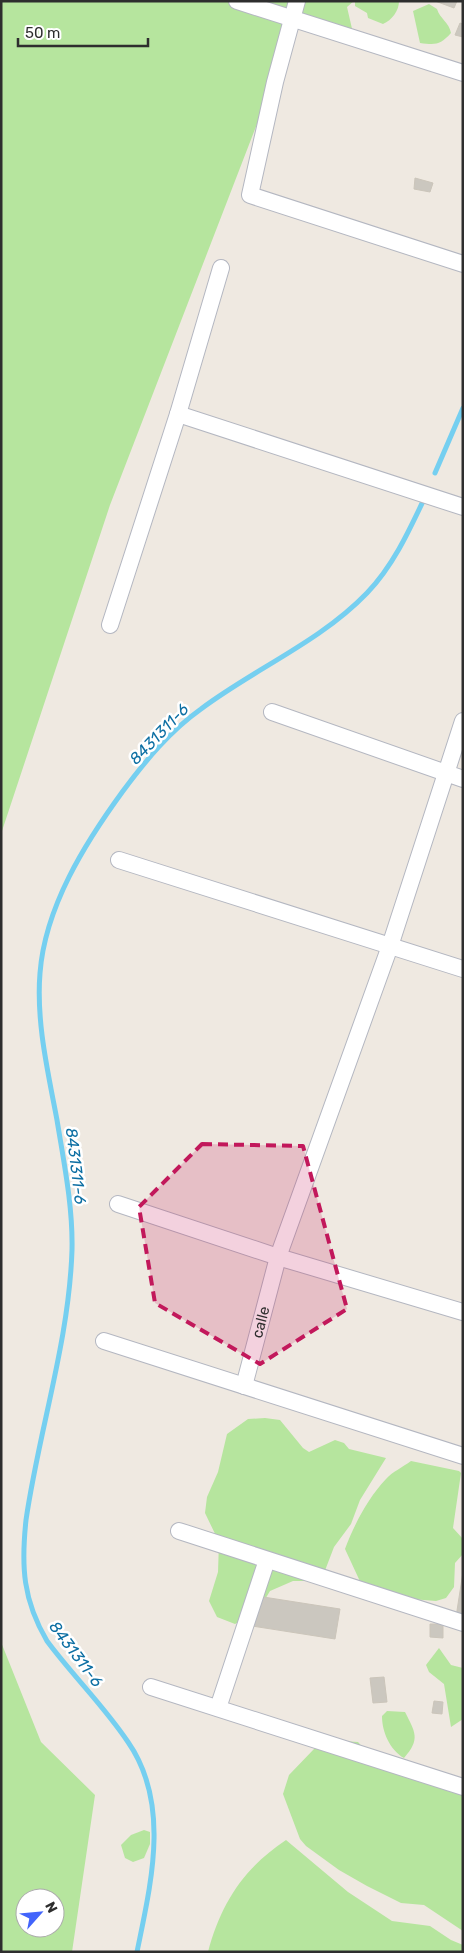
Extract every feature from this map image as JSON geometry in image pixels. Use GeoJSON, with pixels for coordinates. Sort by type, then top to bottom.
{"type":"FeatureCollection","features":[{"type":"Feature","properties":{"kind":"street"},"geometry":{"type":"LineString","coordinates":[[237,1],[463,72]]}},
{"type":"Feature","properties":{"kind":"street"},"geometry":{"type":"LineString","coordinates":[[297,1],[275,82],[250,195],[463,264]]}},
{"type":"Feature","properties":{"kind":"street"},"geometry":{"type":"LineString","coordinates":[[110,625],[178,414],[221,268]]}},
{"type":"Feature","properties":{"kind":"street"},"geometry":{"type":"LineString","coordinates":[[178,414],[463,508]]}},
{"type":"Feature","properties":{"kind":"street"},"geometry":{"type":"LineString","coordinates":[[272,712],[463,779]]}},
{"type":"Feature","properties":{"kind":"street","name":"calle"},"geometry":{"type":"LineString","coordinates":[[244,1386],[278,1257],[390,946],[463,721]]}},
{"type":"Feature","properties":{"kind":"street"},"geometry":{"type":"LineString","coordinates":[[119,860],[463,969]]}},
{"type":"Feature","properties":{"kind":"street"},"geometry":{"type":"LineString","coordinates":[[118,1204],[278,1257],[463,1312]]}},
{"type":"Feature","properties":{"kind":"street"},"geometry":{"type":"LineString","coordinates":[[104,1341],[463,1456]]}},
{"type":"Feature","properties":{"kind":"street"},"geometry":{"type":"LineString","coordinates":[[179,1532],[463,1623]]}},
{"type":"Feature","properties":{"kind":"street"},"geometry":{"type":"LineString","coordinates":[[218,1708],[267,1560]]}},
{"type":"Feature","properties":{"kind":"street"},"geometry":{"type":"LineString","coordinates":[[150,1687],[463,1787]]}},
{"type":"Feature","properties":{"kind":"highlighted area"},"geometry":{"type":"Polygon","coordinates":[[[202,1144],[303,1146],[347,1309],[260,1364],[155,1303],[139,1207],[202,1144]]]}},
{"type":"Feature","properties":{"kind":"green space"},"geometry":{"type":"Polygon","coordinates":[[[1,1],[354,1],[347,7],[353,33],[299,15],[110,505],[1,834],[1,1]]]}},
{"type":"Feature","properties":{"kind":"green space"},"geometry":{"type":"Polygon","coordinates":[[[355,1],[399,1],[394,15],[383,24],[368,18],[367,13],[355,6],[355,1]]]}},
{"type":"Feature","properties":{"kind":"green space"},"geometry":{"type":"Polygon","coordinates":[[[429,4],[437,9],[451,33],[441,42],[434,44],[420,43],[413,11],[429,4]]]}},
{"type":"Feature","properties":{"kind":"green space"},"geometry":{"type":"Polygon","coordinates":[[[265,1418],[280,1420],[303,1448],[309,1452],[335,1440],[344,1443],[349,1449],[386,1458],[360,1500],[351,1524],[334,1547],[321,1581],[293,1581],[270,1591],[258,1611],[235,1624],[217,1617],[209,1601],[218,1572],[219,1542],[205,1513],[207,1497],[218,1472],[227,1434],[248,1419],[265,1418]]]}},
{"type":"Feature","properties":{"kind":"green space"},"geometry":{"type":"Polygon","coordinates":[[[411,1461],[461,1473],[453,1528],[463,1539],[463,1554],[455,1563],[454,1587],[446,1598],[436,1601],[387,1597],[364,1590],[345,1549],[357,1521],[379,1486],[388,1476],[411,1461]]]}},
{"type":"Feature","properties":{"kind":"green space"},"geometry":{"type":"Polygon","coordinates":[[[1,1642],[41,1742],[95,1795],[72,1952],[1,1952],[1,1642]]]}},
{"type":"Feature","properties":{"kind":"green space"},"geometry":{"type":"Polygon","coordinates":[[[439,1648],[451,1665],[463,1668],[463,1719],[451,1727],[444,1684],[429,1672],[426,1665],[439,1648]]]}},
{"type":"Feature","properties":{"kind":"green space"},"geometry":{"type":"Polygon","coordinates":[[[387,1711],[405,1712],[414,1730],[413,1746],[404,1758],[391,1745],[385,1734],[382,1716],[387,1711]]]}},
{"type":"Feature","properties":{"kind":"green space"},"geometry":{"type":"Polygon","coordinates":[[[342,1741],[358,1742],[365,1750],[463,1790],[463,1931],[424,1905],[401,1903],[367,1886],[339,1870],[306,1846],[300,1839],[283,1794],[289,1775],[314,1749],[342,1741]]]}},
{"type":"Feature","properties":{"kind":"green space"},"geometry":{"type":"Polygon","coordinates":[[[144,1830],[150,1832],[150,1844],[144,1858],[133,1862],[125,1858],[121,1845],[131,1835],[144,1830]]]}},
{"type":"Feature","properties":{"kind":"green space"},"geometry":{"type":"Polygon","coordinates":[[[286,1840],[348,1892],[392,1921],[430,1926],[451,1940],[463,1945],[463,1952],[208,1952],[213,1934],[227,1902],[236,1888],[258,1862],[286,1840]]]}},
{"type":"Feature","properties":{"kind":"building"},"geometry":{"type":"Polygon","coordinates":[[[435,1],[457,1],[454,8],[435,1]]]}},
{"type":"Feature","properties":{"kind":"building"},"geometry":{"type":"Polygon","coordinates":[[[460,23],[463,24],[463,37],[455,35],[460,23]]]}},
{"type":"Feature","properties":{"kind":"building"},"geometry":{"type":"Polygon","coordinates":[[[415,178],[433,183],[430,192],[414,189],[415,178]]]}},
{"type":"Feature","properties":{"kind":"building"},"geometry":{"type":"Polygon","coordinates":[[[463,1572],[463,1618],[456,1617],[463,1572]]]}},
{"type":"Feature","properties":{"kind":"building"},"geometry":{"type":"Polygon","coordinates":[[[257,1596],[340,1609],[335,1639],[252,1626],[257,1596]]]}},
{"type":"Feature","properties":{"kind":"building"},"geometry":{"type":"Polygon","coordinates":[[[430,1624],[443,1624],[443,1638],[430,1637],[430,1624]]]}},
{"type":"Feature","properties":{"kind":"building"},"geometry":{"type":"Polygon","coordinates":[[[384,1677],[387,1702],[373,1703],[370,1678],[384,1677]]]}},
{"type":"Feature","properties":{"kind":"building"},"geometry":{"type":"Polygon","coordinates":[[[434,1701],[443,1702],[442,1714],[432,1713],[434,1701]]]}},
{"type":"Feature","properties":{"kind":"waterway","name":"8431311-6"},"geometry":{"type":"LineString","coordinates":[[435,473],[463,408]]}},
{"type":"Feature","properties":{"kind":"waterway","name":"8431311-6"},"geometry":{"type":"LineString","coordinates":[[137,1952],[152,1872],[154,1844],[150,1791],[141,1766],[128,1742],[47,1641],[28,1597],[24,1568],[26,1520],[60,1352],[70,1284],[72,1250],[68,1185],[41,1028],[39,991],[43,948],[58,900],[81,854],[109,811],[150,757],[169,736],[201,709],[308,641],[349,610],[367,593],[393,560],[425,497]]}}]}
